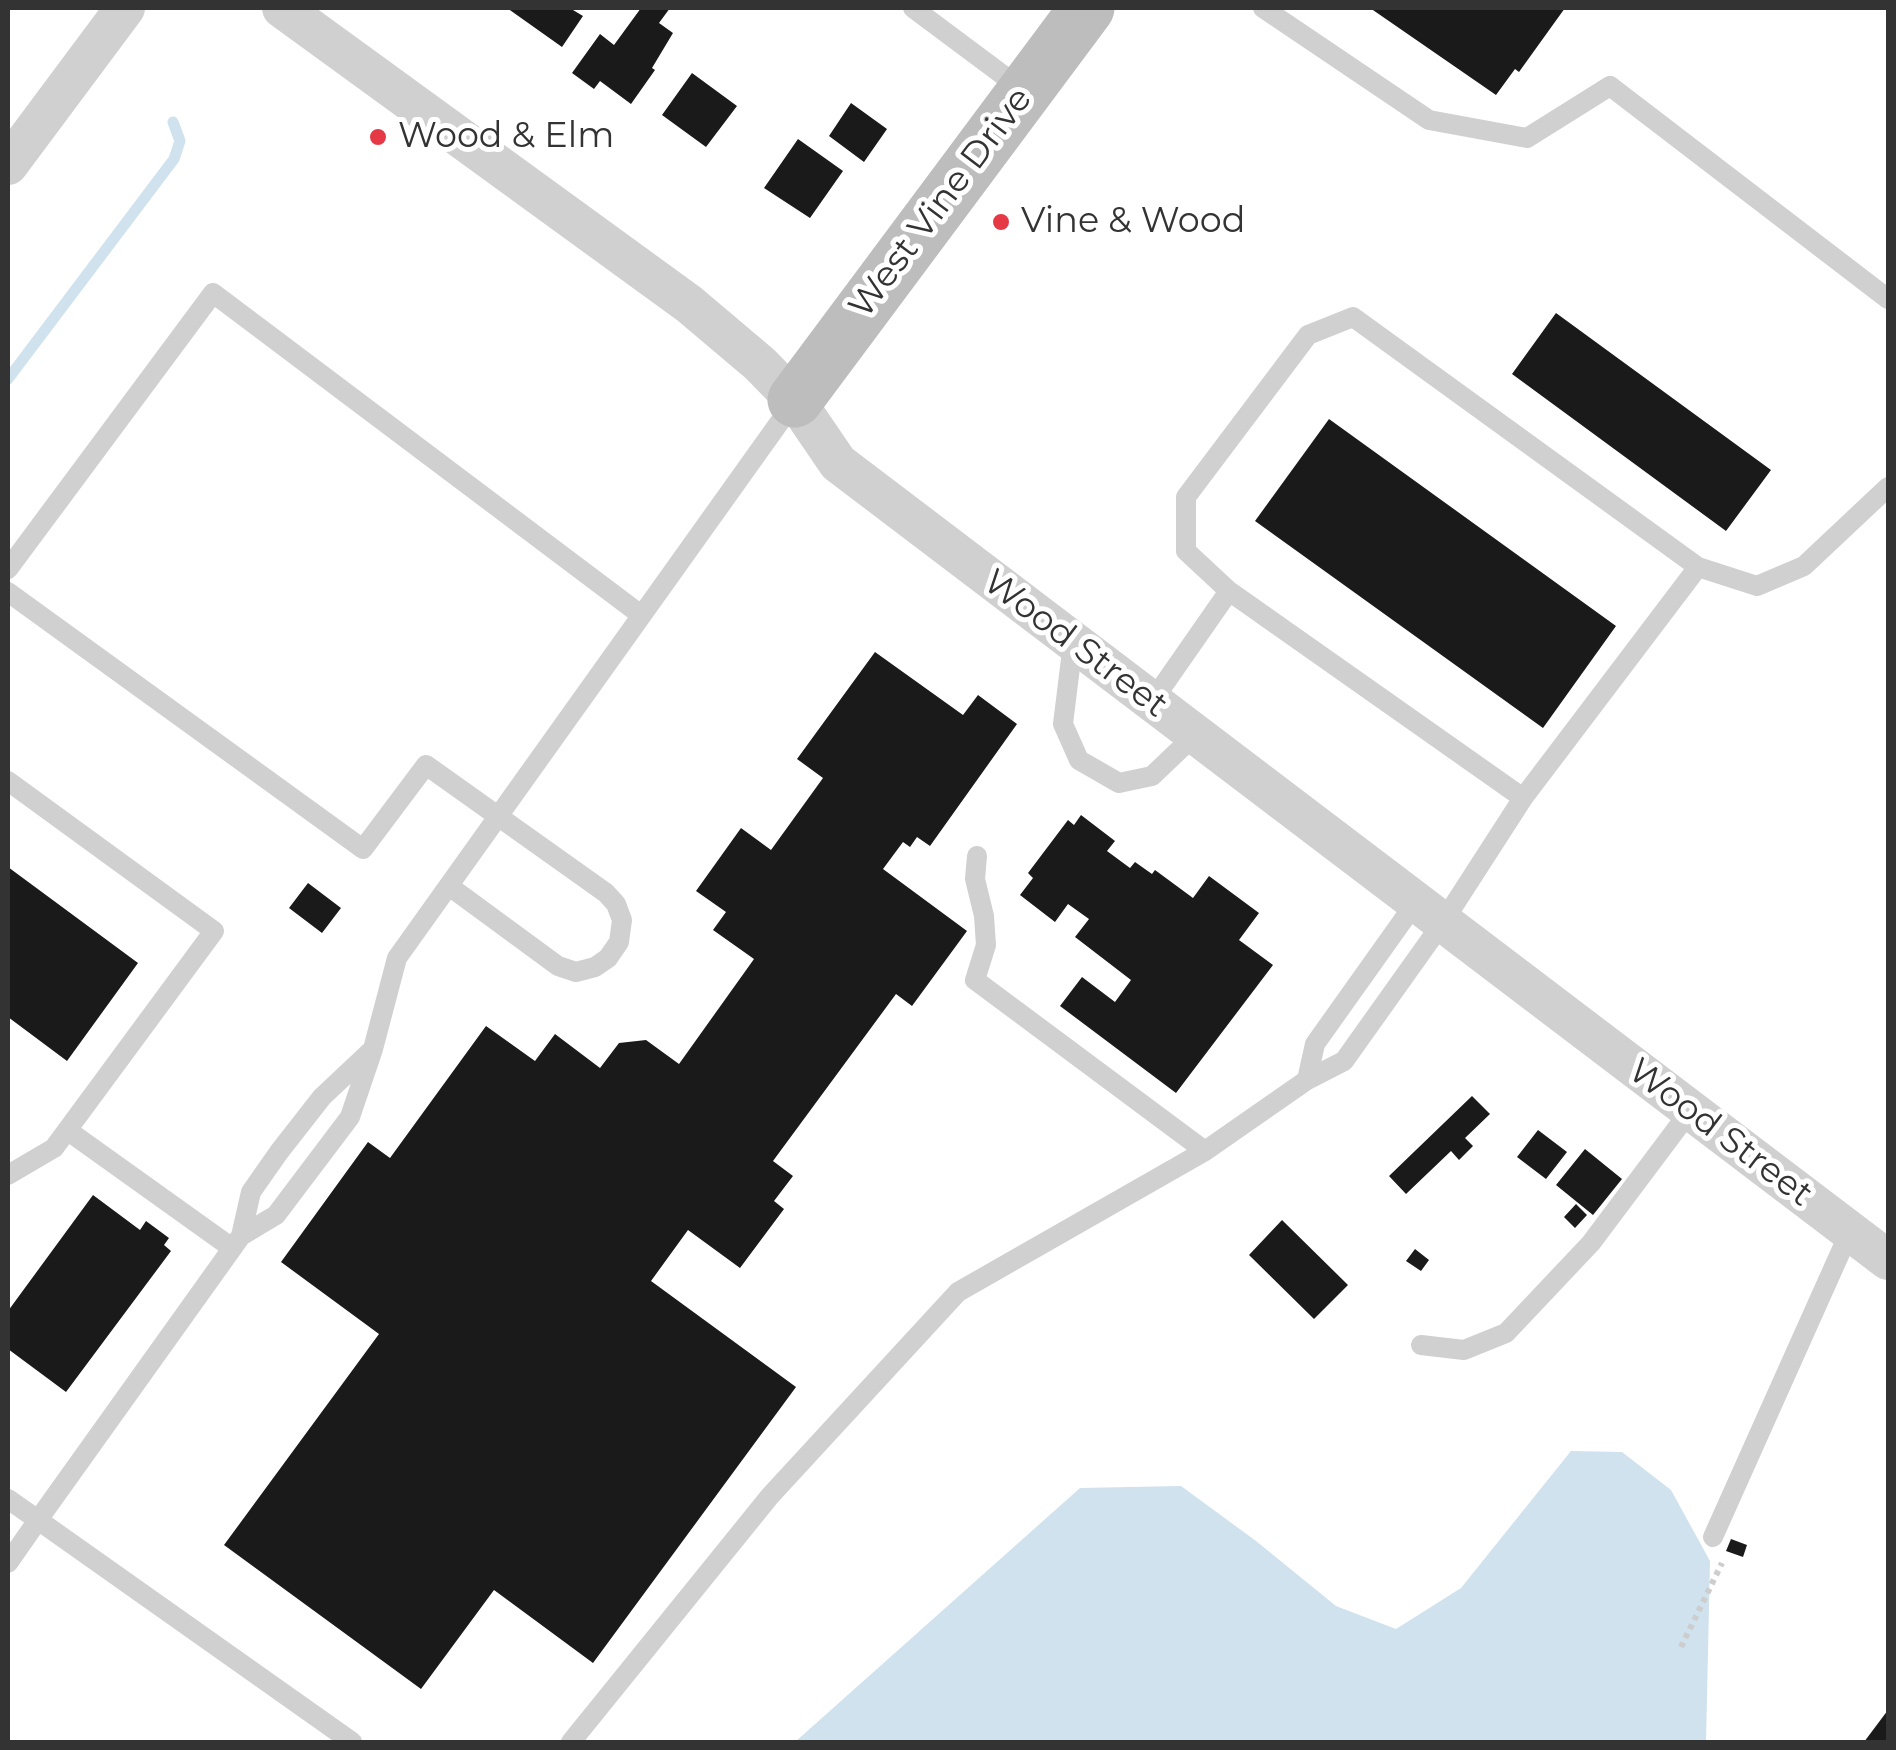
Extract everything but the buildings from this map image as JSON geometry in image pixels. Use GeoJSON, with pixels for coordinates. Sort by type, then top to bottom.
{"type":"FeatureCollection","features":[{"type":"Feature","properties":{"kind":"street"},"geometry":{"type":"LineString","coordinates":[[8,165],[125,8]]}},
{"type":"Feature","properties":{"kind":"street","name":"Wood Street"},"geometry":{"type":"LineString","coordinates":[[282,8],[689,304],[760,364],[795,400],[838,462],[1888,1260]]}},
{"type":"Feature","properties":{"kind":"street","name":"West Vine Drive"},"geometry":{"type":"LineString","coordinates":[[795,400],[1087,8]]}},
{"type":"Feature","properties":{"kind":"lane"},"geometry":{"type":"LineString","coordinates":[[913,8],[1025,91]]}},
{"type":"Feature","properties":{"kind":"lane"},"geometry":{"type":"LineString","coordinates":[[1263,8],[1429,120],[1527,138],[1610,86],[1888,300]]}},
{"type":"Feature","properties":{"kind":"lane"},"geometry":{"type":"LineString","coordinates":[[8,569],[213,293],[641,615]]}},
{"type":"Feature","properties":{"kind":"lane"},"geometry":{"type":"LineString","coordinates":[[1523,798],[1229,591],[1186,551],[1186,497],[1308,335],[1353,317],[1698,567],[1757,586],[1804,566],[1888,487]]}},
{"type":"Feature","properties":{"kind":"lane"},"geometry":{"type":"LineString","coordinates":[[237,1242],[276,1215],[350,1117],[374,1050],[397,958],[795,400]]}},
{"type":"Feature","properties":{"kind":"lane"},"geometry":{"type":"LineString","coordinates":[[1307,1080],[1315,1044],[1523,798],[1698,567]]}},
{"type":"Feature","properties":{"kind":"lane"},"geometry":{"type":"LineString","coordinates":[[1151,702],[1229,591]]}},
{"type":"Feature","properties":{"kind":"lane"},"geometry":{"type":"LineString","coordinates":[[8,592],[362,848],[426,765],[616,904],[622,920],[619,942],[608,958],[595,967],[576,972],[558,966],[449,886]]}},
{"type":"Feature","properties":{"kind":"lane"},"geometry":{"type":"LineString","coordinates":[[1072,643],[1062,724],[1079,760],[1120,783],[1152,776],[1195,735]]}},
{"type":"Feature","properties":{"kind":"lane"},"geometry":{"type":"LineString","coordinates":[[8,780],[214,931],[54,1148],[8,1175]]}},
{"type":"Feature","properties":{"kind":"lane"},"geometry":{"type":"LineString","coordinates":[[977,856],[975,879],[986,945],[975,980],[1205,1151]]}},
{"type":"Feature","properties":{"kind":"lane"},"geometry":{"type":"LineString","coordinates":[[571,1742],[770,1496],[958,1292],[1205,1151],[1307,1080],[1344,1060],[1430,912]]}},
{"type":"Feature","properties":{"kind":"lane"},"geometry":{"type":"LineString","coordinates":[[8,1563],[237,1242],[252,1192],[279,1152],[322,1097],[374,1050]]}},
{"type":"Feature","properties":{"kind":"lane"},"geometry":{"type":"LineString","coordinates":[[1421,1345],[1464,1350],[1506,1333],[1591,1243],[1690,1111]]}},
{"type":"Feature","properties":{"kind":"lane"},"geometry":{"type":"LineString","coordinates":[[67,1130],[237,1242]]}},
{"type":"Feature","properties":{"kind":"lane"},"geometry":{"type":"LineString","coordinates":[[1716,1528],[1850,1232]]}},
{"type":"Feature","properties":{"kind":"lane"},"geometry":{"type":"LineString","coordinates":[[8,1498],[352,1742]]}},
{"type":"Feature","properties":{"kind":"path"},"geometry":{"type":"LineString","coordinates":[[1680,1647],[1723,1560],[1727,1532],[1716,1528]]}},
{"type":"Feature","properties":{"kind":"water"},"geometry":{"type":"Polygon","coordinates":[[[1571,1451],[1622,1452],[1671,1490],[1710,1561],[1706,1742],[795,1742],[1080,1488],[1181,1486],[1336,1606],[1396,1629],[1461,1588],[1571,1451]]]}},
{"type":"Feature","properties":{"kind":"waterway"},"geometry":{"type":"LineString","coordinates":[[8,379],[174,159],[180,141],[173,122]]}},
{"type":"Feature","properties":{"kind":"place","name":"Wood & Elm"},"geometry":{"type":"Point","coordinates":[378,137]}},
{"type":"Feature","properties":{"kind":"place","name":"Vine & Wood"},"geometry":{"type":"Point","coordinates":[1001,222]}}]}
